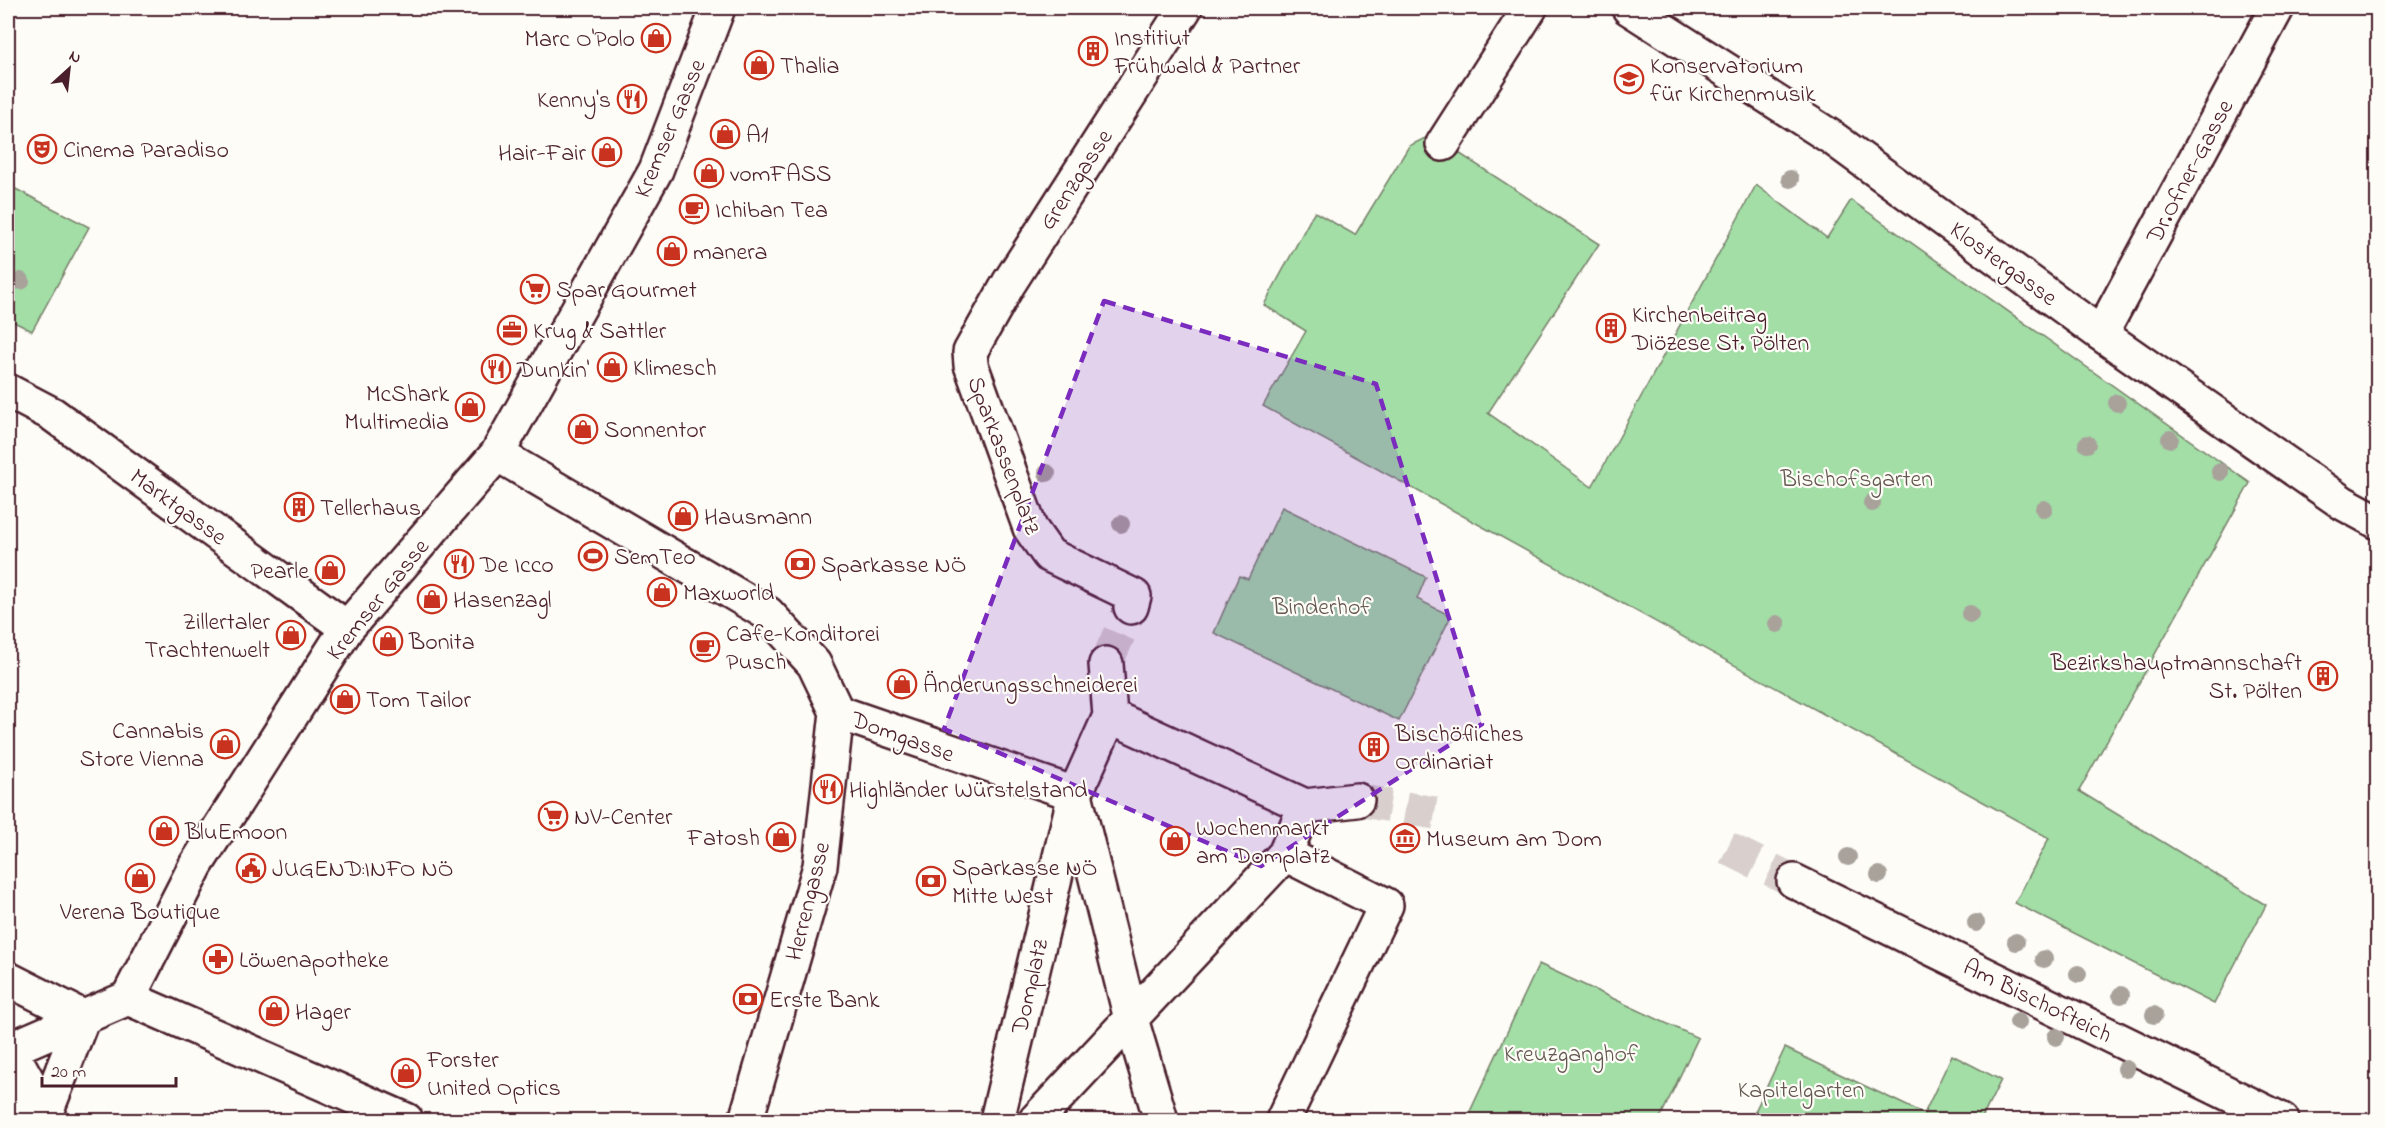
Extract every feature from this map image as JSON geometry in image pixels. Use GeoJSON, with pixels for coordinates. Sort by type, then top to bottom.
{"type":"FeatureCollection","features":[{"type":"Feature","properties":{"kind":"street","name":"Kremser Gasse"},"geometry":{"type":"LineString","coordinates":[[128,998],[196,866],[347,628],[497,454],[656,170],[718,8]]}},
{"type":"Feature","properties":{"kind":"street","name":"Grenzgasse"},"geometry":{"type":"LineString","coordinates":[[970,352],[1009,283],[1185,8]]}},
{"type":"Feature","properties":{"kind":"street"},"geometry":{"type":"LineString","coordinates":[[1443,144],[1530,8]]}},
{"type":"Feature","properties":{"kind":"street","name":"Klostergasse"},"geometry":{"type":"LineString","coordinates":[[1629,8],[1831,136],[2101,334],[2343,503],[2378,522]]}},
{"type":"Feature","properties":{"kind":"street","name":"Dr.Ofner-Gasse"},"geometry":{"type":"LineString","coordinates":[[2101,334],[2277,8]]}},
{"type":"Feature","properties":{"kind":"street","name":"Sparkassenplatz"},"geometry":{"type":"LineString","coordinates":[[970,352],[971,365],[1030,528],[1049,555],[1134,596],[1131,607]]}},
{"type":"Feature","properties":{"kind":"street","name":"Marktgasse"},"geometry":{"type":"LineString","coordinates":[[8,391],[52,414],[347,628]]}},
{"type":"Feature","properties":{"kind":"street","name":"Domgasse"},"geometry":{"type":"LineString","coordinates":[[497,454],[767,613],[814,664],[837,712],[1075,795]]}},
{"type":"Feature","properties":{"kind":"street","name":"Domplatz"},"geometry":{"type":"LineString","coordinates":[[997,1120],[1075,795],[1110,716],[1106,664]]}},
{"type":"Feature","properties":{"kind":"street","name":"Herrengasse"},"geometry":{"type":"LineString","coordinates":[[746,1120],[820,866],[837,712]]}},
{"type":"Feature","properties":{"kind":"street"},"geometry":{"type":"LineString","coordinates":[[1110,716],[1305,806],[1357,800]]}},
{"type":"Feature","properties":{"kind":"street"},"geometry":{"type":"LineString","coordinates":[[1075,795],[1131,1019],[1161,1120]]}},
{"type":"Feature","properties":{"kind":"street"},"geometry":{"type":"LineString","coordinates":[[1036,1120],[1285,854],[1305,806]]}},
{"type":"Feature","properties":{"kind":"street"},"geometry":{"type":"LineString","coordinates":[[1283,1120],[1386,905],[1285,854]]}},
{"type":"Feature","properties":{"kind":"street","name":"Am Bischofteich"},"geometry":{"type":"LineString","coordinates":[[1794,881],[2282,1120]]}},
{"type":"Feature","properties":{"kind":"street"},"geometry":{"type":"LineString","coordinates":[[8,979],[83,1017]]}},
{"type":"Feature","properties":{"kind":"street"},"geometry":{"type":"LineString","coordinates":[[44,1116],[8,1049],[128,998],[406,1120]]}},
{"type":"Feature","properties":{"kind":"street"},"geometry":{"type":"LineString","coordinates":[[44,1116],[83,1017]]}},
{"type":"Feature","properties":{"kind":"street"},"geometry":{"type":"LineString","coordinates":[[8,1104],[44,1116]]}},
{"type":"Feature","properties":{"kind":"highlighted area"},"geometry":{"type":"Polygon","coordinates":[[[1104,301],[1376,384],[1482,724],[1261,866],[944,729],[1104,301]]]}},
{"type":"Feature","properties":{"kind":"green space","name":"Bischofsgarten"},"geometry":{"type":"Polygon","coordinates":[[[1431,135],[1599,244],[1488,413],[1592,487],[1756,185],[1827,238],[1851,200],[2250,483],[2079,791],[2266,905],[2214,1004],[2015,903],[2049,838],[1263,406],[1306,331],[1264,305],[1311,218],[1315,212],[1355,235],[1409,146],[1431,135]]]}},
{"type":"Feature","properties":{"kind":"green space"},"geometry":{"type":"Polygon","coordinates":[[[8,185],[89,227],[32,331],[8,319],[8,185]]]}},
{"type":"Feature","properties":{"kind":"green space","name":"Binderhof"},"geometry":{"type":"Polygon","coordinates":[[[1282,507],[1426,577],[1417,599],[1451,616],[1399,721],[1214,633],[1239,576],[1248,579],[1282,507]]]}},
{"type":"Feature","properties":{"kind":"green space","name":"Kreuzganghof"},"geometry":{"type":"Polygon","coordinates":[[[1539,964],[1698,1038],[1659,1120],[1466,1120],[1539,964]]]}},
{"type":"Feature","properties":{"kind":"green space","name":"Kapitelgarten"},"geometry":{"type":"Polygon","coordinates":[[[1785,1048],[1924,1114],[1952,1055],[2001,1080],[1981,1120],[1751,1120],[1785,1048]]]}},
{"type":"Feature","properties":{"kind":"tunnel"},"geometry":{"type":"LineString","coordinates":[[1106,664],[1131,607]]}},
{"type":"Feature","properties":{"kind":"tunnel"},"geometry":{"type":"LineString","coordinates":[[1357,800],[1435,813]]}},
{"type":"Feature","properties":{"kind":"tunnel"},"geometry":{"type":"LineString","coordinates":[[1727,848],[1794,881]]}},
{"type":"Feature","properties":{"kind":"place","name":"Marc O'Polo"},"geometry":{"type":"Point","coordinates":[656,38]}},
{"type":"Feature","properties":{"kind":"place","name":"Institiut Frühwald & Partner"},"geometry":{"type":"Point","coordinates":[1093,51]}},
{"type":"Feature","properties":{"kind":"place","name":"Thalia"},"geometry":{"type":"Point","coordinates":[759,65]}},
{"type":"Feature","properties":{"kind":"place","name":"Konservatorium für Kirchenmusik"},"geometry":{"type":"Point","coordinates":[1629,79]}},
{"type":"Feature","properties":{"kind":"place","name":"Kenny's"},"geometry":{"type":"Point","coordinates":[632,99]}},
{"type":"Feature","properties":{"kind":"place","name":"A1"},"geometry":{"type":"Point","coordinates":[725,134]}},
{"type":"Feature","properties":{"kind":"place","name":"Cinema Paradiso"},"geometry":{"type":"Point","coordinates":[42,149]}},
{"type":"Feature","properties":{"kind":"place","name":"Hair-Fair"},"geometry":{"type":"Point","coordinates":[607,152]}},
{"type":"Feature","properties":{"kind":"place","name":"vomFASS"},"geometry":{"type":"Point","coordinates":[709,173]}},
{"type":"Feature","properties":{"kind":"place","name":"Ichiban Tea"},"geometry":{"type":"Point","coordinates":[694,209]}},
{"type":"Feature","properties":{"kind":"place","name":"manera"},"geometry":{"type":"Point","coordinates":[672,251]}},
{"type":"Feature","properties":{"kind":"place","name":"Spar Gourmet"},"geometry":{"type":"Point","coordinates":[535,289]}},
{"type":"Feature","properties":{"kind":"place","name":"Kirchenbeitrag Diözese St. Pölten"},"geometry":{"type":"Point","coordinates":[1611,328]}},
{"type":"Feature","properties":{"kind":"place","name":"Krug & Sattler"},"geometry":{"type":"Point","coordinates":[512,330]}},
{"type":"Feature","properties":{"kind":"place","name":"Klimesch"},"geometry":{"type":"Point","coordinates":[612,367]}},
{"type":"Feature","properties":{"kind":"place","name":"Dunkin'"},"geometry":{"type":"Point","coordinates":[496,369]}},
{"type":"Feature","properties":{"kind":"place","name":"McShark Multimedia"},"geometry":{"type":"Point","coordinates":[470,407]}},
{"type":"Feature","properties":{"kind":"place","name":"Sonnentor"},"geometry":{"type":"Point","coordinates":[583,429]}},
{"type":"Feature","properties":{"kind":"place","name":"Tellerhaus"},"geometry":{"type":"Point","coordinates":[299,507]}},
{"type":"Feature","properties":{"kind":"place","name":"Hausmann"},"geometry":{"type":"Point","coordinates":[683,516]}},
{"type":"Feature","properties":{"kind":"place","name":"SemTeo"},"geometry":{"type":"Point","coordinates":[593,556]}},
{"type":"Feature","properties":{"kind":"place","name":"De Icco"},"geometry":{"type":"Point","coordinates":[459,564]}},
{"type":"Feature","properties":{"kind":"place","name":"Sparkasse NÖ"},"geometry":{"type":"Point","coordinates":[800,564]}},
{"type":"Feature","properties":{"kind":"place","name":"Pearle"},"geometry":{"type":"Point","coordinates":[330,570]}},
{"type":"Feature","properties":{"kind":"place","name":"Maxworld"},"geometry":{"type":"Point","coordinates":[662,592]}},
{"type":"Feature","properties":{"kind":"place","name":"Hasenzagl"},"geometry":{"type":"Point","coordinates":[432,599]}},
{"type":"Feature","properties":{"kind":"place","name":"Zillertaler Trachtenwelt"},"geometry":{"type":"Point","coordinates":[291,635]}},
{"type":"Feature","properties":{"kind":"place","name":"Bonita"},"geometry":{"type":"Point","coordinates":[388,641]}},
{"type":"Feature","properties":{"kind":"place","name":"Cafe-Konditorei Pusch"},"geometry":{"type":"Point","coordinates":[705,647]}},
{"type":"Feature","properties":{"kind":"place","name":"Bezirkshauptmannschaft St. Pölten"},"geometry":{"type":"Point","coordinates":[2323,676]}},
{"type":"Feature","properties":{"kind":"place","name":"Änderungsschneiderei"},"geometry":{"type":"Point","coordinates":[902,684]}},
{"type":"Feature","properties":{"kind":"place","name":"Tom Tailor"},"geometry":{"type":"Point","coordinates":[345,699]}},
{"type":"Feature","properties":{"kind":"place","name":"Cannabis Store Vienna"},"geometry":{"type":"Point","coordinates":[225,744]}},
{"type":"Feature","properties":{"kind":"place","name":"Bischöfliches Ordinariat"},"geometry":{"type":"Point","coordinates":[1374,747]}},
{"type":"Feature","properties":{"kind":"place","name":"Highländer Würstelstand"},"geometry":{"type":"Point","coordinates":[828,789]}},
{"type":"Feature","properties":{"kind":"place","name":"NV-Center"},"geometry":{"type":"Point","coordinates":[553,816]}},
{"type":"Feature","properties":{"kind":"place","name":"BluEmoon"},"geometry":{"type":"Point","coordinates":[164,831]}},
{"type":"Feature","properties":{"kind":"place","name":"Fatosh"},"geometry":{"type":"Point","coordinates":[781,837]}},
{"type":"Feature","properties":{"kind":"place","name":"Museum am Dom"},"geometry":{"type":"Point","coordinates":[1405,838]}},
{"type":"Feature","properties":{"kind":"place","name":"Wochenmarkt am Domplatz"},"geometry":{"type":"Point","coordinates":[1175,841]}},
{"type":"Feature","properties":{"kind":"place","name":"JUGEND:INFO NÖ"},"geometry":{"type":"Point","coordinates":[251,868]}},
{"type":"Feature","properties":{"kind":"place","name":"Verena Boutique"},"geometry":{"type":"Point","coordinates":[140,878]}},
{"type":"Feature","properties":{"kind":"place","name":"Sparkasse NÖ Mitte West"},"geometry":{"type":"Point","coordinates":[931,881]}},
{"type":"Feature","properties":{"kind":"place","name":"Löwenapotheke"},"geometry":{"type":"Point","coordinates":[218,959]}},
{"type":"Feature","properties":{"kind":"place","name":"Erste Bank"},"geometry":{"type":"Point","coordinates":[748,999]}},
{"type":"Feature","properties":{"kind":"place","name":"Hager"},"geometry":{"type":"Point","coordinates":[274,1011]}},
{"type":"Feature","properties":{"kind":"place","name":"Forster United Optics"},"geometry":{"type":"Point","coordinates":[406,1073]}}]}
